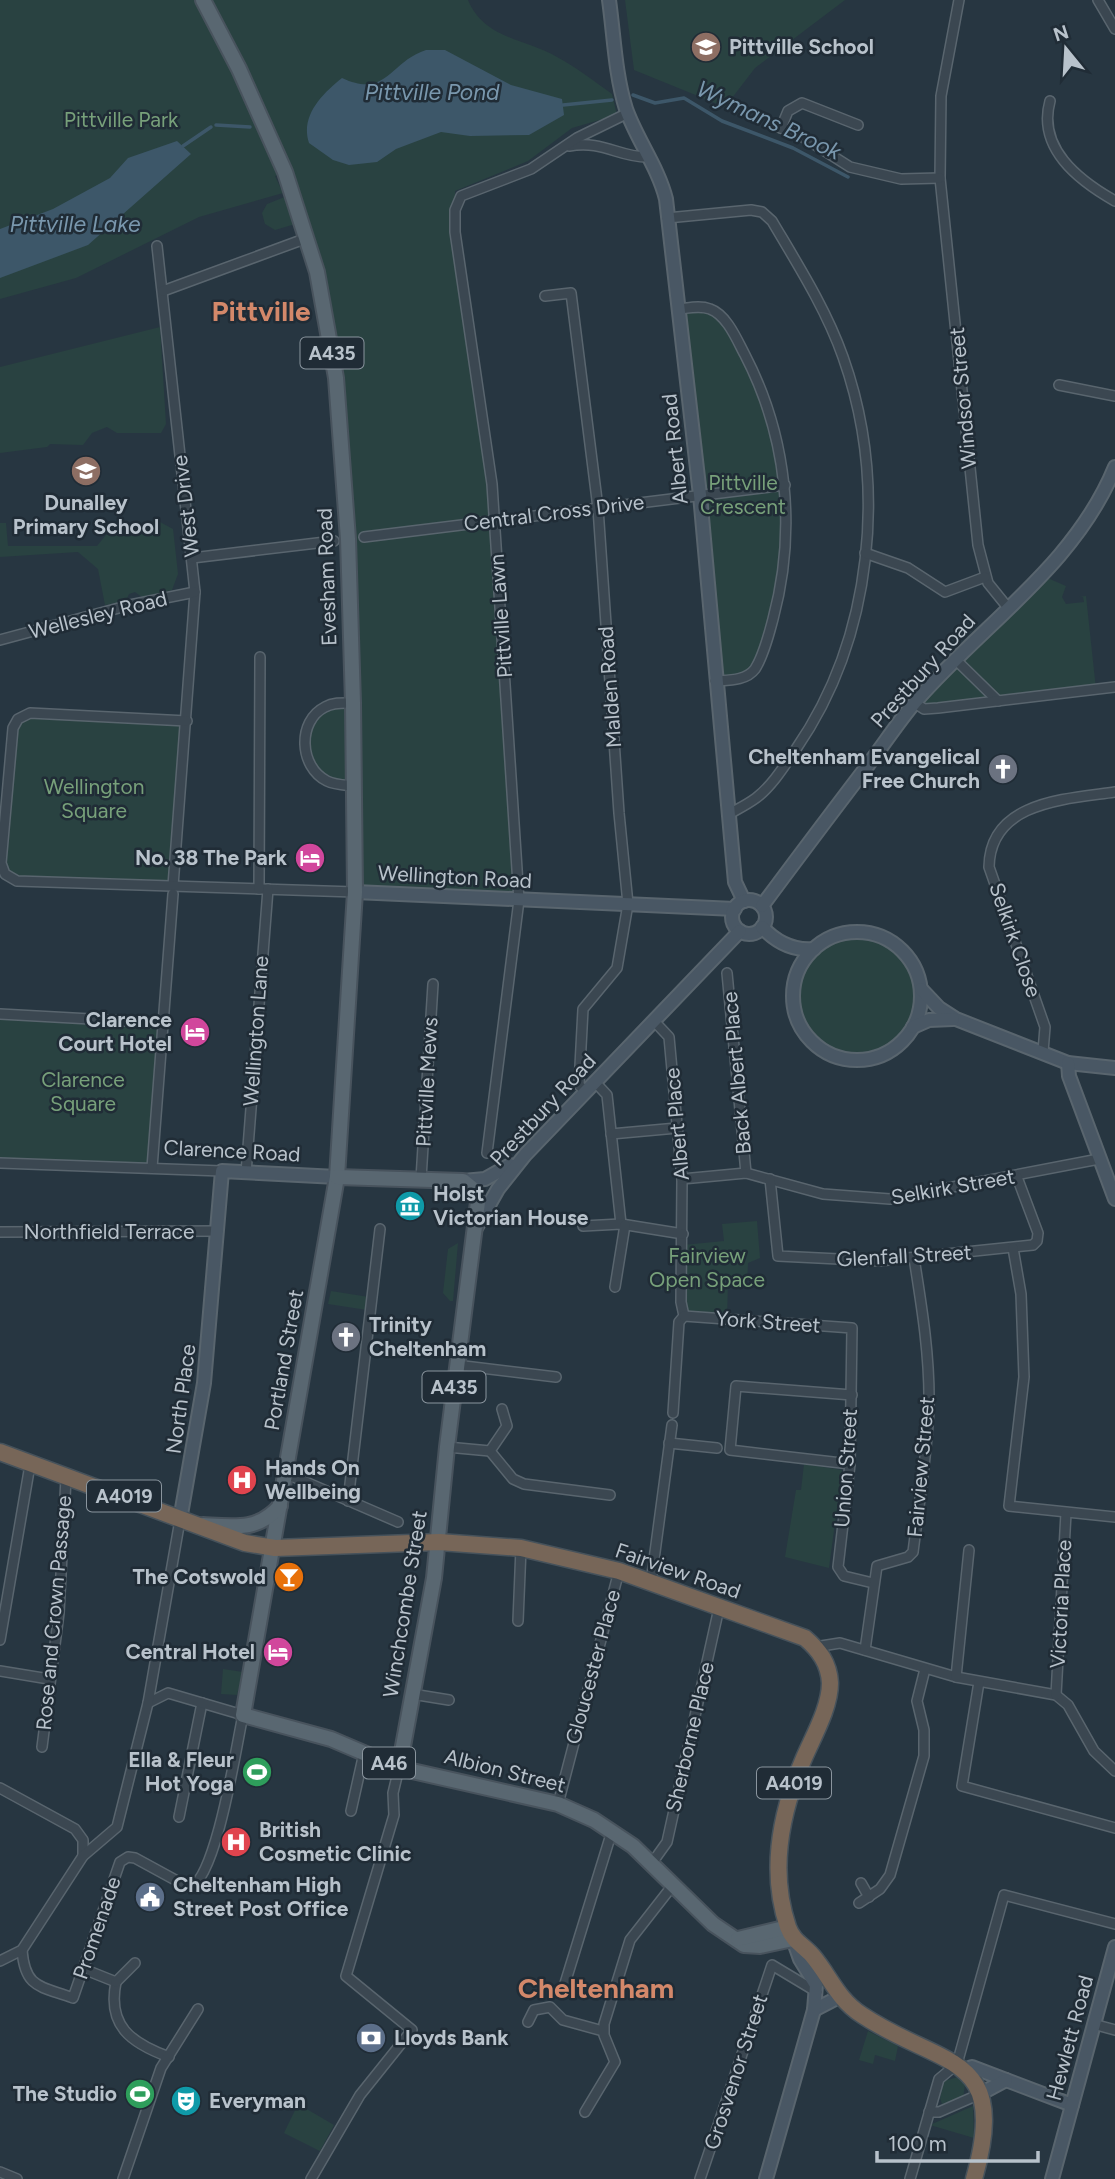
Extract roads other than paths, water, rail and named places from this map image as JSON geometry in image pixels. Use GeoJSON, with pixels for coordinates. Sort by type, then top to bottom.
{"type":"FeatureCollection","features":[{"type":"Feature","properties":{"kind":"highway","name":"A4019"},"geometry":{"type":"LineString","coordinates":[[0,1452],[66,1478],[135,1499],[186,1522]]}},
{"type":"Feature","properties":{"kind":"highway","name":"Fairview Road"},"geometry":{"type":"LineString","coordinates":[[186,1522],[231,1539],[275,1548],[439,1542],[521,1548],[619,1571],[796,1633],[815,1647]]}},
{"type":"Feature","properties":{"kind":"highway","name":"A4019"},"geometry":{"type":"LineString","coordinates":[[791,1933],[779,1875],[781,1835],[794,1785],[829,1689],[827,1667],[815,1647]]}},
{"type":"Feature","properties":{"kind":"highway"},"geometry":{"type":"LineString","coordinates":[[791,1933],[811,1955],[839,1997],[862,2015],[961,2067],[980,2094],[986,2126],[974,2179]]}},
{"type":"Feature","properties":{"kind":"main road","name":"Evesham Road"},"geometry":{"type":"LineString","coordinates":[[203,0],[239,68],[285,172],[307,238],[325,308],[336,378],[348,540],[355,786],[355,892],[337,1177]]}},
{"type":"Feature","properties":{"kind":"main road","name":"Clarence Road"},"geometry":{"type":"LineString","coordinates":[[337,1177],[463,1181]]}},
{"type":"Feature","properties":{"kind":"main road","name":"Portland Street"},"geometry":{"type":"LineString","coordinates":[[243,1714],[275,1548],[337,1177]]}},
{"type":"Feature","properties":{"kind":"main road","name":"A435"},"geometry":{"type":"LineString","coordinates":[[463,1181],[472,1187],[477,1197],[473,1232]]}},
{"type":"Feature","properties":{"kind":"main road","name":"Winchcombe Street"},"geometry":{"type":"LineString","coordinates":[[399,1768],[439,1542],[446,1447],[473,1232]]}},
{"type":"Feature","properties":{"kind":"main road"},"geometry":{"type":"LineString","coordinates":[[186,1522],[255,1526],[267,1520],[281,1505]]}},
{"type":"Feature","properties":{"kind":"main road","name":"Albion Street"},"geometry":{"type":"LineString","coordinates":[[243,1714],[331,1739],[399,1768],[558,1804],[612,1831],[652,1863],[713,1924],[744,1945],[756,1946],[791,1933]]}},
{"type":"Feature","properties":{"kind":"street","name":"Albert Road"},"geometry":{"type":"LineString","coordinates":[[609,0],[621,87],[628,113],[647,157],[661,180],[667,218],[700,495],[734,882],[739,905]]}},
{"type":"Feature","properties":{"kind":"street","name":"Windsor Street"},"geometry":{"type":"LineString","coordinates":[[959,0],[941,96],[940,178],[975,522],[985,577],[1009,609]]}},
{"type":"Feature","properties":{"kind":"street"},"geometry":{"type":"LineString","coordinates":[[1098,0],[1115,29]]}},
{"type":"Feature","properties":{"kind":"street"},"geometry":{"type":"LineString","coordinates":[[1050,101],[1046,130],[1049,141],[1085,183],[1115,201]]}},
{"type":"Feature","properties":{"kind":"street"},"geometry":{"type":"LineString","coordinates":[[781,128],[788,111],[802,103],[858,125]]}},
{"type":"Feature","properties":{"kind":"street","name":"Pittville Lawn"},"geometry":{"type":"LineString","coordinates":[[487,1153],[519,900],[495,520],[455,232],[455,210],[461,196],[531,169],[564,146],[628,113]]}},
{"type":"Feature","properties":{"kind":"street"},"geometry":{"type":"LineString","coordinates":[[770,124],[816,144],[850,167],[901,179],[940,178]]}},
{"type":"Feature","properties":{"kind":"street"},"geometry":{"type":"LineString","coordinates":[[564,146],[601,144],[638,157],[647,157]]}},
{"type":"Feature","properties":{"kind":"street"},"geometry":{"type":"LineString","coordinates":[[667,218],[745,210],[762,212],[772,221],[822,310],[844,358],[859,414],[867,466],[868,526],[865,553],[845,649],[822,706],[803,739],[758,797],[729,814]]}},
{"type":"Feature","properties":{"kind":"street"},"geometry":{"type":"LineString","coordinates":[[163,291],[307,238]]}},
{"type":"Feature","properties":{"kind":"street","name":"West Drive"},"geometry":{"type":"LineString","coordinates":[[157,246],[195,592],[187,721]]}},
{"type":"Feature","properties":{"kind":"street","name":"Malden Road"},"geometry":{"type":"LineString","coordinates":[[545,296],[571,293],[598,508],[628,904],[617,968],[584,1006],[579,1084],[607,1095],[623,1224],[615,1287]]}},
{"type":"Feature","properties":{"kind":"street"},"geometry":{"type":"LineString","coordinates":[[678,309],[710,309],[721,315],[732,332],[767,405],[785,485],[784,563],[765,644],[750,673],[740,678],[715,681]]}},
{"type":"Feature","properties":{"kind":"street"},"geometry":{"type":"LineString","coordinates":[[1059,386],[1115,396]]}},
{"type":"Feature","properties":{"kind":"street","name":"Prestbury Road"},"geometry":{"type":"LineString","coordinates":[[762,906],[915,703],[955,659],[1033,588],[1065,550],[1098,501],[1115,467]]}},
{"type":"Feature","properties":{"kind":"street","name":"Central Cross Drive"},"geometry":{"type":"LineString","coordinates":[[364,537],[785,485]]}},
{"type":"Feature","properties":{"kind":"street"},"geometry":{"type":"LineString","coordinates":[[192,558],[334,541]]}},
{"type":"Feature","properties":{"kind":"street"},"geometry":{"type":"LineString","coordinates":[[865,553],[908,568],[945,592],[985,577]]}},
{"type":"Feature","properties":{"kind":"street","name":"Wellesley Road"},"geometry":{"type":"LineString","coordinates":[[0,640],[130,605],[195,592]]}},
{"type":"Feature","properties":{"kind":"street","name":"Wellington Lane"},"geometry":{"type":"LineString","coordinates":[[246,1173],[263,889],[260,657]]}},
{"type":"Feature","properties":{"kind":"street"},"geometry":{"type":"LineString","coordinates":[[955,659],[998,701]]}},
{"type":"Feature","properties":{"kind":"street"},"geometry":{"type":"LineString","coordinates":[[915,703],[924,709],[1115,687]]}},
{"type":"Feature","properties":{"kind":"street"},"geometry":{"type":"LineString","coordinates":[[353,703],[333,704],[318,712],[308,724],[305,743],[307,758],[321,778],[331,783],[355,786]]}},
{"type":"Feature","properties":{"kind":"street"},"geometry":{"type":"LineString","coordinates":[[152,1168],[187,721],[30,713],[18,719],[13,728],[1,863],[5,874],[17,881],[173,890]]}},
{"type":"Feature","properties":{"kind":"street","name":"Selkirk Close"},"geometry":{"type":"LineString","coordinates":[[1042,1052],[1045,1027],[989,867],[991,848],[1002,830],[1023,812],[1045,802],[1115,793]]}},
{"type":"Feature","properties":{"kind":"street","name":"Wellington Road"},"geometry":{"type":"LineString","coordinates":[[173,890],[263,889],[628,904],[739,905]]}},
{"type":"Feature","properties":{"kind":"street"},"geometry":{"type":"LineString","coordinates":[[754,901],[762,906],[766,916],[762,927],[750,934],[740,931],[734,923],[739,905],[754,901]]}},
{"type":"Feature","properties":{"kind":"street"},"geometry":{"type":"LineString","coordinates":[[762,927],[772,937],[791,948],[814,949]]}},
{"type":"Feature","properties":{"kind":"street","name":"Prestbury Road"},"geometry":{"type":"LineString","coordinates":[[473,1232],[498,1189],[525,1155],[740,931]]}},
{"type":"Feature","properties":{"kind":"street"},"geometry":{"type":"LineString","coordinates":[[857,932],[875,935],[892,943],[906,955],[916,971],[921,989],[920,1008],[914,1027],[900,1043],[879,1056],[854,1060],[826,1052],[811,1040],[796,1015],[793,996],[800,967],[814,949],[838,935],[857,932]]}},
{"type":"Feature","properties":{"kind":"street"},"geometry":{"type":"LineString","coordinates":[[791,948],[800,967]]}},
{"type":"Feature","properties":{"kind":"street","name":"Back Albert Place"},"geometry":{"type":"LineString","coordinates":[[727,973],[746,1173]]}},
{"type":"Feature","properties":{"kind":"street","name":"Pittville Mews"},"geometry":{"type":"LineString","coordinates":[[421,1180],[433,984]]}},
{"type":"Feature","properties":{"kind":"street"},"geometry":{"type":"LineString","coordinates":[[921,989],[939,1008],[956,1019],[1068,1063],[1115,1068]]}},
{"type":"Feature","properties":{"kind":"street"},"geometry":{"type":"LineString","coordinates":[[0,1014],[163,1023]]}},
{"type":"Feature","properties":{"kind":"street"},"geometry":{"type":"LineString","coordinates":[[914,1027],[939,1018],[956,1019]]}},
{"type":"Feature","properties":{"kind":"street","name":"Albert Place"},"geometry":{"type":"LineString","coordinates":[[654,1021],[670,1037],[682,1179],[681,1302],[684,1316],[679,1322],[673,1413]]}},
{"type":"Feature","properties":{"kind":"street"},"geometry":{"type":"LineString","coordinates":[[1068,1063],[1069,1076],[1115,1199]]}},
{"type":"Feature","properties":{"kind":"street"},"geometry":{"type":"LineString","coordinates":[[611,1134],[677,1128]]}},
{"type":"Feature","properties":{"kind":"street","name":"Clarence Road"},"geometry":{"type":"LineString","coordinates":[[463,1181],[501,1173],[525,1155]]}},
{"type":"Feature","properties":{"kind":"street","name":"Selkirk Street"},"geometry":{"type":"LineString","coordinates":[[682,1179],[746,1173],[822,1194],[890,1199],[1017,1177],[1099,1159]]}},
{"type":"Feature","properties":{"kind":"street","name":"Clarence Road"},"geometry":{"type":"LineString","coordinates":[[0,1163],[337,1177]]}},
{"type":"Feature","properties":{"kind":"street","name":"North Place"},"geometry":{"type":"LineString","coordinates":[[83,1856],[117,1828],[148,1703],[186,1522],[203,1389],[222,1171]]}},
{"type":"Feature","properties":{"kind":"street","name":"Glenfall Street"},"geometry":{"type":"LineString","coordinates":[[770,1180],[776,1251],[780,1257],[847,1261],[914,1258],[1033,1245],[1038,1236],[1017,1177]]}},
{"type":"Feature","properties":{"kind":"street"},"geometry":{"type":"LineString","coordinates":[[583,1226],[623,1224],[682,1234]]}},
{"type":"Feature","properties":{"kind":"street"},"geometry":{"type":"LineString","coordinates":[[348,1501],[380,1229]]}},
{"type":"Feature","properties":{"kind":"street","name":"Northfield Terrace"},"geometry":{"type":"LineString","coordinates":[[0,1232],[218,1231]]}},
{"type":"Feature","properties":{"kind":"street"},"geometry":{"type":"LineString","coordinates":[[1013,1248],[1021,1294],[1024,1377],[1009,1506],[1115,1517]]}},
{"type":"Feature","properties":{"kind":"street","name":"Fairview Street"},"geometry":{"type":"LineString","coordinates":[[873,1583],[879,1564],[912,1554],[924,1467],[929,1409],[927,1348],[914,1258]]}},
{"type":"Feature","properties":{"kind":"street","name":"York Street"},"geometry":{"type":"LineString","coordinates":[[684,1316],[852,1328]]}},
{"type":"Feature","properties":{"kind":"street","name":"Union Street"},"geometry":{"type":"LineString","coordinates":[[852,1328],[850,1464],[838,1567],[844,1576],[873,1583]]}},
{"type":"Feature","properties":{"kind":"street"},"geometry":{"type":"LineString","coordinates":[[456,1365],[556,1377]]}},
{"type":"Feature","properties":{"kind":"street"},"geometry":{"type":"LineString","coordinates":[[850,1464],[730,1450],[736,1386],[852,1395]]}},
{"type":"Feature","properties":{"kind":"street"},"geometry":{"type":"LineString","coordinates":[[490,1451],[507,1426],[502,1409]]}},
{"type":"Feature","properties":{"kind":"street"},"geometry":{"type":"LineString","coordinates":[[651,1582],[672,1425]]}},
{"type":"Feature","properties":{"kind":"street"},"geometry":{"type":"LineString","coordinates":[[669,1443],[717,1448]]}},
{"type":"Feature","properties":{"kind":"street"},"geometry":{"type":"LineString","coordinates":[[446,1447],[490,1451],[513,1479],[524,1484],[610,1495]]}},
{"type":"Feature","properties":{"kind":"street"},"geometry":{"type":"LineString","coordinates":[[0,1640],[30,1465]]}},
{"type":"Feature","properties":{"kind":"street"},"geometry":{"type":"LineString","coordinates":[[287,1474],[398,1522]]}},
{"type":"Feature","properties":{"kind":"street","name":"Rose and Crown Passage"},"geometry":{"type":"LineString","coordinates":[[42,1747],[59,1613],[66,1478]]}},
{"type":"Feature","properties":{"kind":"street","name":"Victoria Place"},"geometry":{"type":"LineString","coordinates":[[1056,1695],[1066,1513]]}},
{"type":"Feature","properties":{"kind":"street"},"geometry":{"type":"LineString","coordinates":[[518,1621],[521,1548]]}},
{"type":"Feature","properties":{"kind":"street"},"geometry":{"type":"LineString","coordinates":[[956,1677],[969,1549]]}},
{"type":"Feature","properties":{"kind":"street","name":"Gloucester Place"},"geometry":{"type":"LineString","coordinates":[[558,1804],[619,1571]]}},
{"type":"Feature","properties":{"kind":"street"},"geometry":{"type":"LineString","coordinates":[[865,1650],[873,1583]]}},
{"type":"Feature","properties":{"kind":"street","name":"Sherborne Place"},"geometry":{"type":"LineString","coordinates":[[652,1863],[667,1842],[719,1608]]}},
{"type":"Feature","properties":{"kind":"street"},"geometry":{"type":"LineString","coordinates":[[815,1647],[831,1642],[956,1677],[1056,1695],[1068,1704],[1094,1751],[1115,1771]]}},
{"type":"Feature","properties":{"kind":"street"},"geometry":{"type":"LineString","coordinates":[[859,1903],[869,1897],[890,1875],[922,1766],[925,1739],[917,1701],[925,1669]]}},
{"type":"Feature","properties":{"kind":"street"},"geometry":{"type":"LineString","coordinates":[[0,1671],[49,1679]]}},
{"type":"Feature","properties":{"kind":"street"},"geometry":{"type":"LineString","coordinates":[[148,1703],[168,1693],[153,1671]]}},
{"type":"Feature","properties":{"kind":"street"},"geometry":{"type":"LineString","coordinates":[[979,1682],[962,1786],[1115,1828]]}},
{"type":"Feature","properties":{"kind":"street","name":"Albion Street"},"geometry":{"type":"LineString","coordinates":[[168,1693],[243,1714]]}},
{"type":"Feature","properties":{"kind":"street"},"geometry":{"type":"LineString","coordinates":[[412,1694],[449,1700]]}},
{"type":"Feature","properties":{"kind":"street"},"geometry":{"type":"LineString","coordinates":[[179,1817],[202,1703]]}},
{"type":"Feature","properties":{"kind":"street","name":"Promenade"},"geometry":{"type":"LineString","coordinates":[[22,1950],[24,1971],[33,1982],[73,1998],[113,1882],[124,1859],[135,1858],[190,1888],[197,1884],[211,1859],[243,1714]]}},
{"type":"Feature","properties":{"kind":"street"},"geometry":{"type":"LineString","coordinates":[[351,1811],[364,1753]]}},
{"type":"Feature","properties":{"kind":"street","name":"Winchcombe Street"},"geometry":{"type":"LineString","coordinates":[[312,2179],[373,2077],[412,2030],[346,1976],[394,1815],[393,1793],[399,1768]]}},
{"type":"Feature","properties":{"kind":"street"},"geometry":{"type":"LineString","coordinates":[[0,1788],[75,1829],[83,1840],[83,1856],[22,1950],[0,1961]]}},
{"type":"Feature","properties":{"kind":"street"},"geometry":{"type":"LineString","coordinates":[[562,1993],[612,1831]]}},
{"type":"Feature","properties":{"kind":"street"},"geometry":{"type":"LineString","coordinates":[[861,1883],[869,1897]]}},
{"type":"Feature","properties":{"kind":"street"},"geometry":{"type":"LineString","coordinates":[[585,2112],[615,2062],[603,2031],[630,1940],[673,1885]]}},
{"type":"Feature","properties":{"kind":"street"},"geometry":{"type":"LineString","coordinates":[[961,2067],[1004,1895],[1115,1924]]}},
{"type":"Feature","properties":{"kind":"street"},"geometry":{"type":"LineString","coordinates":[[766,2179],[817,1992],[791,1933]]}},
{"type":"Feature","properties":{"kind":"street","name":"Hewlett Road"},"geometry":{"type":"LineString","coordinates":[[1052,2179],[1115,1947]]}},
{"type":"Feature","properties":{"kind":"street"},"geometry":{"type":"LineString","coordinates":[[135,1963],[116,1982],[112,2007],[123,2028],[142,2046],[169,2057]]}},
{"type":"Feature","properties":{"kind":"street","name":"Grosvenor Street"},"geometry":{"type":"LineString","coordinates":[[701,2179],[772,1965],[817,1992]]}},
{"type":"Feature","properties":{"kind":"street"},"geometry":{"type":"LineString","coordinates":[[91,1972],[116,1982]]}},
{"type":"Feature","properties":{"kind":"street"},"geometry":{"type":"LineString","coordinates":[[814,2010],[839,1997]]}},
{"type":"Feature","properties":{"kind":"street"},"geometry":{"type":"LineString","coordinates":[[528,2022],[534,2010],[550,2007],[563,2020],[603,2031]]}},
{"type":"Feature","properties":{"kind":"street"},"geometry":{"type":"LineString","coordinates":[[123,2179],[161,2068],[198,2009]]}},
{"type":"Feature","properties":{"kind":"street"},"geometry":{"type":"LineString","coordinates":[[1093,2024],[1115,2031]]}},
{"type":"Feature","properties":{"kind":"street"},"geometry":{"type":"LineString","coordinates":[[910,2179],[939,2079],[961,2067],[972,2067],[1072,2105]]}},
{"type":"Feature","properties":{"kind":"street"},"geometry":{"type":"LineString","coordinates":[[929,2112],[939,2112],[1006,2080]]}},
{"type":"Feature","properties":{"kind":"street"},"geometry":{"type":"LineString","coordinates":[[0,2172],[17,2178]]}},
{"type":"Feature","properties":{"kind":"water","name":"Pittville Pond"},"geometry":{"type":"Polygon","coordinates":[[[426,50],[445,50],[511,85],[562,99],[564,115],[529,135],[470,136],[441,132],[396,149],[377,162],[349,165],[333,160],[309,143],[307,133],[310,115],[320,98],[342,78],[357,83],[379,82],[404,62],[426,50]]]}},
{"type":"Feature","properties":{"kind":"water","name":"Pittville Lake"},"geometry":{"type":"Polygon","coordinates":[[[177,141],[191,154],[88,245],[0,278],[0,229],[53,209],[110,178],[128,158],[177,141]]]}},
{"type":"Feature","properties":{"kind":"waterway","name":"Wymans Brook"},"geometry":{"type":"LineString","coordinates":[[633,95],[655,103],[684,98],[722,121],[793,148],[848,177]]}},
{"type":"Feature","properties":{"kind":"waterway","name":"Wymans Brook"},"geometry":{"type":"LineString","coordinates":[[563,105],[612,100]]}},
{"type":"Feature","properties":{"kind":"waterway","name":"Wymans Brook"},"geometry":{"type":"LineString","coordinates":[[216,125],[250,127]]}},
{"type":"Feature","properties":{"kind":"waterway","name":"Wymans Brook"},"geometry":{"type":"LineString","coordinates":[[183,146],[211,127]]}},
{"type":"Feature","properties":{"kind":"place","name":"Pittville School"},"geometry":{"type":"Point","coordinates":[706,47]}},
{"type":"Feature","properties":{"kind":"place","name":"Dunalley Primary School"},"geometry":{"type":"Point","coordinates":[86,471]}},
{"type":"Feature","properties":{"kind":"place","name":"Cheltenham Evangelical Free Church"},"geometry":{"type":"Point","coordinates":[1003,769]}},
{"type":"Feature","properties":{"kind":"place","name":"No. 38 The Park"},"geometry":{"type":"Point","coordinates":[310,858]}},
{"type":"Feature","properties":{"kind":"place","name":"Clarence Court Hotel"},"geometry":{"type":"Point","coordinates":[195,1032]}},
{"type":"Feature","properties":{"kind":"place","name":"Holst Victorian House"},"geometry":{"type":"Point","coordinates":[410,1206]}},
{"type":"Feature","properties":{"kind":"place","name":"Trinity Cheltenham"},"geometry":{"type":"Point","coordinates":[346,1337]}},
{"type":"Feature","properties":{"kind":"place","name":"Hands On Wellbeing"},"geometry":{"type":"Point","coordinates":[242,1480]}},
{"type":"Feature","properties":{"kind":"place","name":"The Cotswold"},"geometry":{"type":"Point","coordinates":[289,1577]}},
{"type":"Feature","properties":{"kind":"place","name":"Central Hotel"},"geometry":{"type":"Point","coordinates":[278,1652]}},
{"type":"Feature","properties":{"kind":"place","name":"Ella & Fleur Hot Yoga"},"geometry":{"type":"Point","coordinates":[257,1772]}},
{"type":"Feature","properties":{"kind":"place","name":"British Cosmetic Clinic"},"geometry":{"type":"Point","coordinates":[236,1842]}},
{"type":"Feature","properties":{"kind":"place","name":"Cheltenham High Street Post Office"},"geometry":{"type":"Point","coordinates":[150,1897]}},
{"type":"Feature","properties":{"kind":"place","name":"Lloyds Bank"},"geometry":{"type":"Point","coordinates":[371,2038]}},
{"type":"Feature","properties":{"kind":"place","name":"The Studio"},"geometry":{"type":"Point","coordinates":[140,2094]}},
{"type":"Feature","properties":{"kind":"place","name":"Everyman"},"geometry":{"type":"Point","coordinates":[186,2101]}},
{"type":"Feature","properties":{"kind":"district","name":"Pittville"},"geometry":{"type":"Point","coordinates":[261,311]}},
{"type":"Feature","properties":{"kind":"district","name":"Cheltenham"},"geometry":{"type":"Point","coordinates":[596,1988]}},
{"type":"Feature","properties":{"kind":"park label","name":"Pittville Park"},"geometry":{"type":"Point","coordinates":[121,120]}},
{"type":"Feature","properties":{"kind":"park label","name":"Pittville Crescent"},"geometry":{"type":"Point","coordinates":[743,495]}},
{"type":"Feature","properties":{"kind":"park label","name":"Wellington Square"},"geometry":{"type":"Point","coordinates":[94,799]}},
{"type":"Feature","properties":{"kind":"park label","name":"Clarence Square"},"geometry":{"type":"Point","coordinates":[83,1092]}},
{"type":"Feature","properties":{"kind":"park label","name":"Fairview Open Space"},"geometry":{"type":"Point","coordinates":[707,1268]}}]}
